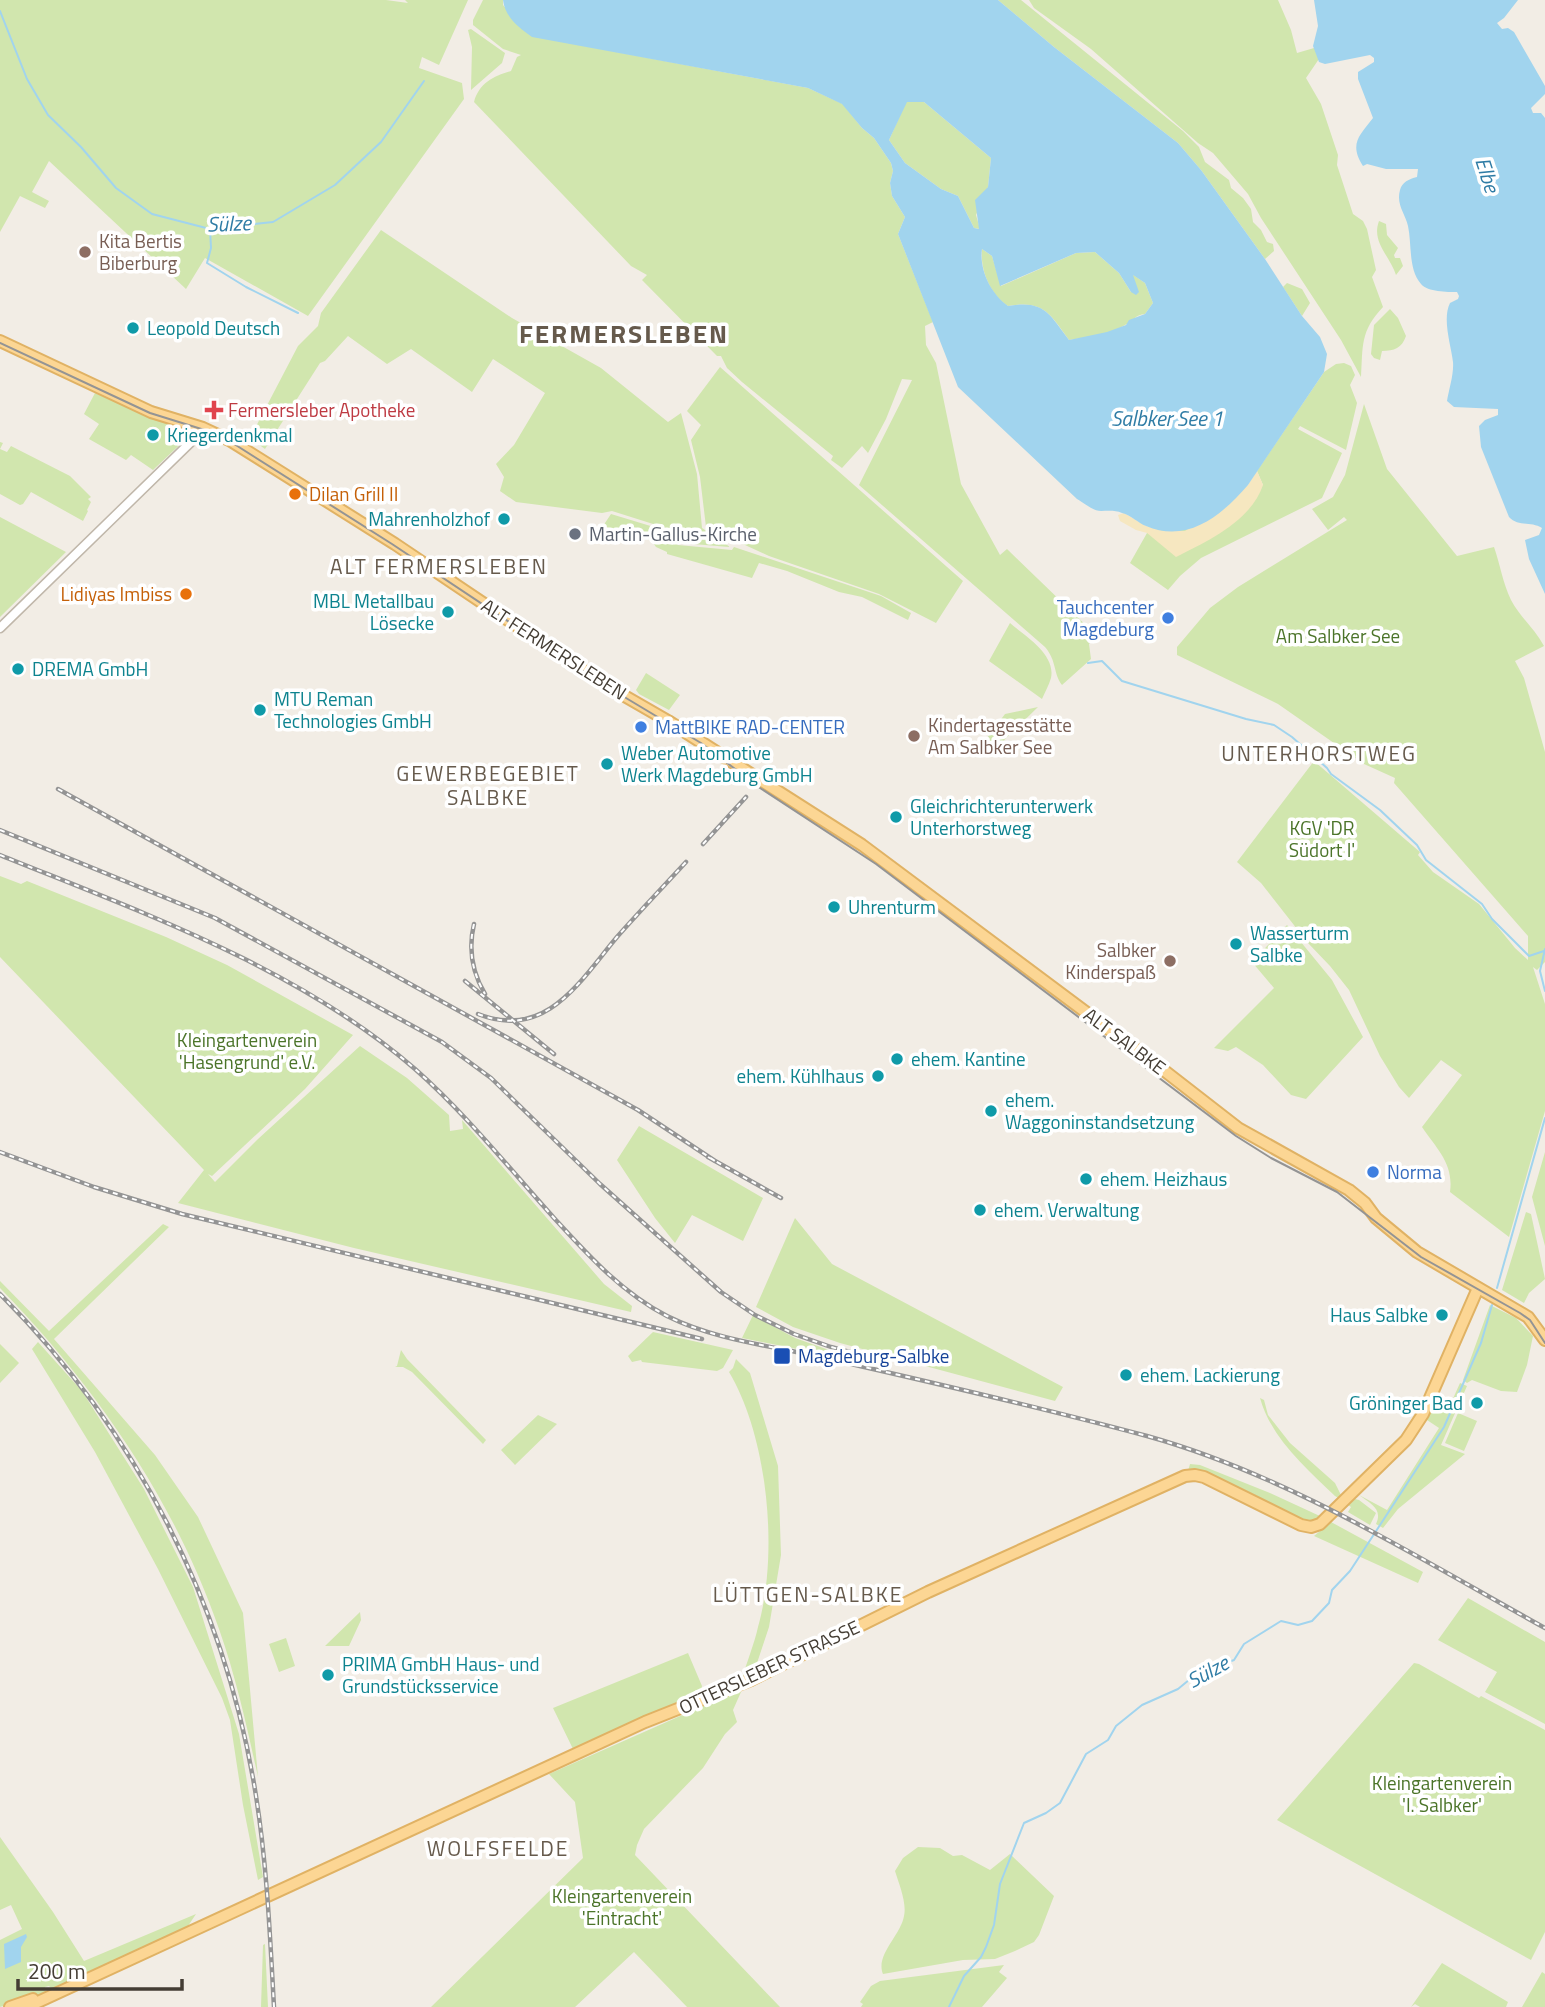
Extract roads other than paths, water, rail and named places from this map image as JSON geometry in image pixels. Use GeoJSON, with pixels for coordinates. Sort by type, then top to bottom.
{"type":"FeatureCollection","features":[{"type":"Feature","properties":{"kind":"main road","name":"ALT FERMERSLEBEN"},"geometry":{"type":"LineString","coordinates":[[0,341],[150,412],[203,428],[242,447],[495,610],[589,675],[701,742]]}},
{"type":"Feature","properties":{"kind":"main road","name":"ALT SALBKE"},"geometry":{"type":"LineString","coordinates":[[701,742],[884,859],[1228,1121],[1263,1144],[1349,1190],[1367,1205],[1376,1218],[1417,1252],[1528,1317],[1545,1340]]}},
{"type":"Feature","properties":{"kind":"main road","name":"OTTERSLEBER STRASSE"},"geometry":{"type":"LineString","coordinates":[[46,1997],[635,1727],[751,1680],[949,1583],[1185,1476],[1202,1476],[1293,1522],[1309,1527],[1318,1525],[1328,1520],[1412,1433],[1423,1414],[1478,1288]]}},
{"type":"Feature","properties":{"kind":"main road"},"geometry":{"type":"LineString","coordinates":[[10,2007],[46,1997]]}},
{"type":"Feature","properties":{"kind":"main road"},"geometry":{"type":"LineString","coordinates":[[27,2007],[46,1997]]}},
{"type":"Feature","properties":{"kind":"street"},"geometry":{"type":"LineString","coordinates":[[0,628],[203,428]]}},
{"type":"Feature","properties":{"kind":"water","name":"Salbker See 1"},"geometry":{"type":"Polygon","coordinates":[[[503,0],[998,0],[1178,143],[1201,170],[1302,316],[1320,337],[1327,354],[1324,372],[1248,485],[1227,507],[1203,524],[1190,529],[1161,531],[1119,512],[1095,510],[1077,499],[958,387],[898,234],[905,217],[892,196],[891,163],[874,138],[842,104],[808,88],[532,37],[513,22],[503,0]],[[907,102],[889,140],[905,163],[941,189],[958,196],[974,228],[979,229],[975,200],[988,187],[991,158],[924,102],[907,102]],[[982,249],[984,273],[1002,301],[1008,306],[1030,305],[1045,311],[1069,340],[1126,325],[1129,320],[1145,314],[1153,303],[1145,283],[1133,275],[1139,292],[1136,295],[1131,292],[1119,273],[1095,252],[1076,253],[1000,286],[992,256],[982,249]]]}},
{"type":"Feature","properties":{"kind":"water","name":"Elbe"},"geometry":{"type":"Polygon","coordinates":[[[1314,0],[1518,0],[1497,23],[1502,29],[1508,28],[1514,32],[1545,86],[1545,94],[1531,108],[1533,113],[1541,113],[1545,118],[1545,594],[1529,559],[1525,540],[1539,535],[1542,528],[1516,522],[1509,517],[1481,447],[1479,426],[1485,420],[1498,415],[1498,409],[1454,407],[1447,401],[1453,367],[1447,317],[1450,303],[1459,296],[1457,292],[1424,287],[1414,271],[1408,226],[1399,195],[1404,183],[1417,177],[1418,169],[1386,169],[1367,164],[1363,166],[1356,146],[1360,135],[1373,118],[1358,79],[1358,72],[1374,62],[1374,58],[1370,55],[1325,64],[1319,62],[1313,46],[1318,26],[1314,0]]]}},
{"type":"Feature","properties":{"kind":"water"},"geometry":{"type":"Polygon","coordinates":[[[26,1934],[21,1947],[21,1962],[5,1969],[4,1944],[26,1934]]]}},
{"type":"Feature","properties":{"kind":"waterway","name":"Sülze"},"geometry":{"type":"LineString","coordinates":[[0,11],[27,79],[48,115],[81,147],[116,188],[152,214],[210,229],[273,222],[335,185],[381,142],[424,81]]}},
{"type":"Feature","properties":{"kind":"waterway"},"geometry":{"type":"LineString","coordinates":[[210,229],[211,248],[207,263],[246,287],[298,313]]}},
{"type":"Feature","properties":{"kind":"waterway"},"geometry":{"type":"LineString","coordinates":[[1088,663],[1102,661],[1122,681],[1274,725],[1292,737],[1331,774],[1380,810],[1417,845],[1426,860],[1482,904],[1492,919],[1529,956],[1544,951]]}},
{"type":"Feature","properties":{"kind":"waterway","name":"Sülze"},"geometry":{"type":"LineString","coordinates":[[1545,949],[1540,971],[1545,991]]}},
{"type":"Feature","properties":{"kind":"waterway","name":"Sülze"},"geometry":{"type":"LineString","coordinates":[[1497,1288],[1545,1118]]}},
{"type":"Feature","properties":{"kind":"waterway","name":"Sülze"},"geometry":{"type":"LineString","coordinates":[[949,2007],[964,1976],[986,1947],[994,1925],[1000,1884],[1024,1823],[1060,1803],[1086,1754],[1108,1740],[1116,1726],[1142,1705],[1178,1689],[1195,1675],[1234,1660],[1244,1644],[1281,1621],[1298,1625],[1312,1621],[1329,1603],[1332,1590],[1350,1571],[1444,1427],[1481,1343],[1492,1305]]}},
{"type":"Feature","properties":{"kind":"tram line"},"geometry":{"type":"LineString","coordinates":[[0,343],[150,413],[211,432],[231,442],[392,544],[601,683],[701,743],[760,788],[876,864],[1236,1136],[1271,1158],[1337,1192],[1421,1257],[1520,1313],[1530,1320],[1545,1343]]}},
{"type":"Feature","properties":{"kind":"railway"},"geometry":{"type":"LineString","coordinates":[[58,789],[638,1110],[715,1161]]}},
{"type":"Feature","properties":{"kind":"railway"},"geometry":{"type":"LineString","coordinates":[[703,844],[746,797]]}},
{"type":"Feature","properties":{"kind":"railway"},"geometry":{"type":"LineString","coordinates":[[0,830],[215,918],[442,1042],[491,1078],[600,1184],[721,1292],[755,1315],[794,1334],[876,1359]]}},
{"type":"Feature","properties":{"kind":"railway"},"geometry":{"type":"LineString","coordinates":[[0,855],[163,921],[217,946],[270,972],[370,1033],[415,1069],[452,1104],[606,1272],[635,1296],[667,1316],[726,1337],[1028,1406],[1147,1436],[1200,1453],[1251,1473],[1351,1520],[1545,1628]]}},
{"type":"Feature","properties":{"kind":"railway"},"geometry":{"type":"LineString","coordinates":[[478,1014],[502,1020],[523,1020],[542,1013],[559,1002],[575,988],[617,937],[686,862]]}},
{"type":"Feature","properties":{"kind":"railway"},"geometry":{"type":"LineString","coordinates":[[474,924],[472,960],[485,994]]}},
{"type":"Feature","properties":{"kind":"railway"},"geometry":{"type":"LineString","coordinates":[[465,981],[554,1054]]}},
{"type":"Feature","properties":{"kind":"railway"},"geometry":{"type":"LineString","coordinates":[[0,1152],[94,1187],[182,1214],[702,1339]]}},
{"type":"Feature","properties":{"kind":"railway"},"geometry":{"type":"LineString","coordinates":[[708,1157],[781,1198]]}},
{"type":"Feature","properties":{"kind":"railway"},"geometry":{"type":"LineString","coordinates":[[0,1294],[49,1347],[93,1403],[133,1462],[168,1524],[198,1589],[222,1656],[242,1725],[256,1796],[265,1874],[274,2007]]}},
{"type":"Feature","properties":{"kind":"place","name":"Kita Bertis Biberburg"},"geometry":{"type":"Point","coordinates":[85,252]}},
{"type":"Feature","properties":{"kind":"place","name":"Leopold Deutsch"},"geometry":{"type":"Point","coordinates":[133,328]}},
{"type":"Feature","properties":{"kind":"place","name":"Fermersleber Apotheke"},"geometry":{"type":"Point","coordinates":[214,410]}},
{"type":"Feature","properties":{"kind":"place","name":"Kriegerdenkmal"},"geometry":{"type":"Point","coordinates":[153,435]}},
{"type":"Feature","properties":{"kind":"place","name":"Dilan Grill II"},"geometry":{"type":"Point","coordinates":[295,494]}},
{"type":"Feature","properties":{"kind":"place","name":"Mahrenholzhof"},"geometry":{"type":"Point","coordinates":[504,519]}},
{"type":"Feature","properties":{"kind":"place","name":"Martin-Gallus-Kirche"},"geometry":{"type":"Point","coordinates":[575,534]}},
{"type":"Feature","properties":{"kind":"place","name":"Lidiyas Imbiss"},"geometry":{"type":"Point","coordinates":[186,594]}},
{"type":"Feature","properties":{"kind":"place","name":"MBL Metallbau Lösecke"},"geometry":{"type":"Point","coordinates":[448,612]}},
{"type":"Feature","properties":{"kind":"place","name":"Tauchcenter Magdeburg"},"geometry":{"type":"Point","coordinates":[1168,618]}},
{"type":"Feature","properties":{"kind":"place","name":"DREMA GmbH"},"geometry":{"type":"Point","coordinates":[18,669]}},
{"type":"Feature","properties":{"kind":"place","name":"MTU Reman Technologies GmbH"},"geometry":{"type":"Point","coordinates":[260,710]}},
{"type":"Feature","properties":{"kind":"place","name":"MattBIKE RAD-CENTER"},"geometry":{"type":"Point","coordinates":[641,727]}},
{"type":"Feature","properties":{"kind":"place","name":"Kindertagesstätte Am Salbker See"},"geometry":{"type":"Point","coordinates":[914,736]}},
{"type":"Feature","properties":{"kind":"place","name":"Weber Automotive Werk Magdeburg GmbH"},"geometry":{"type":"Point","coordinates":[607,764]}},
{"type":"Feature","properties":{"kind":"place","name":"Gleichrichterunterwerk Unterhorstweg"},"geometry":{"type":"Point","coordinates":[896,817]}},
{"type":"Feature","properties":{"kind":"place","name":"Uhrenturm"},"geometry":{"type":"Point","coordinates":[834,907]}},
{"type":"Feature","properties":{"kind":"place","name":"Wasserturm Salbke"},"geometry":{"type":"Point","coordinates":[1236,944]}},
{"type":"Feature","properties":{"kind":"place","name":"Salbker Kinderspaß"},"geometry":{"type":"Point","coordinates":[1170,961]}},
{"type":"Feature","properties":{"kind":"place","name":"ehem. Kantine"},"geometry":{"type":"Point","coordinates":[897,1059]}},
{"type":"Feature","properties":{"kind":"place","name":"ehem. Kühlhaus"},"geometry":{"type":"Point","coordinates":[878,1076]}},
{"type":"Feature","properties":{"kind":"place","name":"ehem. Waggoninstandsetzung"},"geometry":{"type":"Point","coordinates":[991,1111]}},
{"type":"Feature","properties":{"kind":"place","name":"Norma"},"geometry":{"type":"Point","coordinates":[1373,1172]}},
{"type":"Feature","properties":{"kind":"place","name":"ehem. Heizhaus"},"geometry":{"type":"Point","coordinates":[1086,1179]}},
{"type":"Feature","properties":{"kind":"place","name":"ehem. Verwaltung"},"geometry":{"type":"Point","coordinates":[980,1210]}},
{"type":"Feature","properties":{"kind":"place","name":"Haus Salbke"},"geometry":{"type":"Point","coordinates":[1442,1315]}},
{"type":"Feature","properties":{"kind":"place","name":"Magdeburg-Salbke"},"geometry":{"type":"Point","coordinates":[782,1356]}},
{"type":"Feature","properties":{"kind":"place","name":"ehem. Lackierung"},"geometry":{"type":"Point","coordinates":[1126,1375]}},
{"type":"Feature","properties":{"kind":"place","name":"Gröninger Bad"},"geometry":{"type":"Point","coordinates":[1477,1403]}},
{"type":"Feature","properties":{"kind":"place","name":"PRIMA GmbH Haus- und Grundstücksservice"},"geometry":{"type":"Point","coordinates":[328,1675]}},
{"type":"Feature","properties":{"kind":"district","name":"FERMERSLEBEN"},"geometry":{"type":"Point","coordinates":[624,334]}},
{"type":"Feature","properties":{"kind":"district","name":"ALT FERMERSLEBEN"},"geometry":{"type":"Point","coordinates":[439,567]}},
{"type":"Feature","properties":{"kind":"district","name":"UNTERHORSTWEG"},"geometry":{"type":"Point","coordinates":[1319,754]}},
{"type":"Feature","properties":{"kind":"district","name":"GEWERBEGEBIET SALBKE"},"geometry":{"type":"Point","coordinates":[488,786]}},
{"type":"Feature","properties":{"kind":"district","name":"LÜTTGEN-SALBKE"},"geometry":{"type":"Point","coordinates":[808,1595]}},
{"type":"Feature","properties":{"kind":"district","name":"WOLFSFELDE"},"geometry":{"type":"Point","coordinates":[498,1849]}},
{"type":"Feature","properties":{"kind":"park label","name":"Am Salbker See"},"geometry":{"type":"Point","coordinates":[1338,636]}},
{"type":"Feature","properties":{"kind":"park label","name":"KGV 'DR Südort I'"},"geometry":{"type":"Point","coordinates":[1322,839]}},
{"type":"Feature","properties":{"kind":"park label","name":"Kleingartenverein 'Hasengrund' e.V."},"geometry":{"type":"Point","coordinates":[247,1051]}},
{"type":"Feature","properties":{"kind":"park label","name":"Kleingartenverein 'I. Salbker'"},"geometry":{"type":"Point","coordinates":[1442,1794]}},
{"type":"Feature","properties":{"kind":"park label","name":"Kleingartenverein 'Eintracht'"},"geometry":{"type":"Point","coordinates":[622,1907]}}]}
